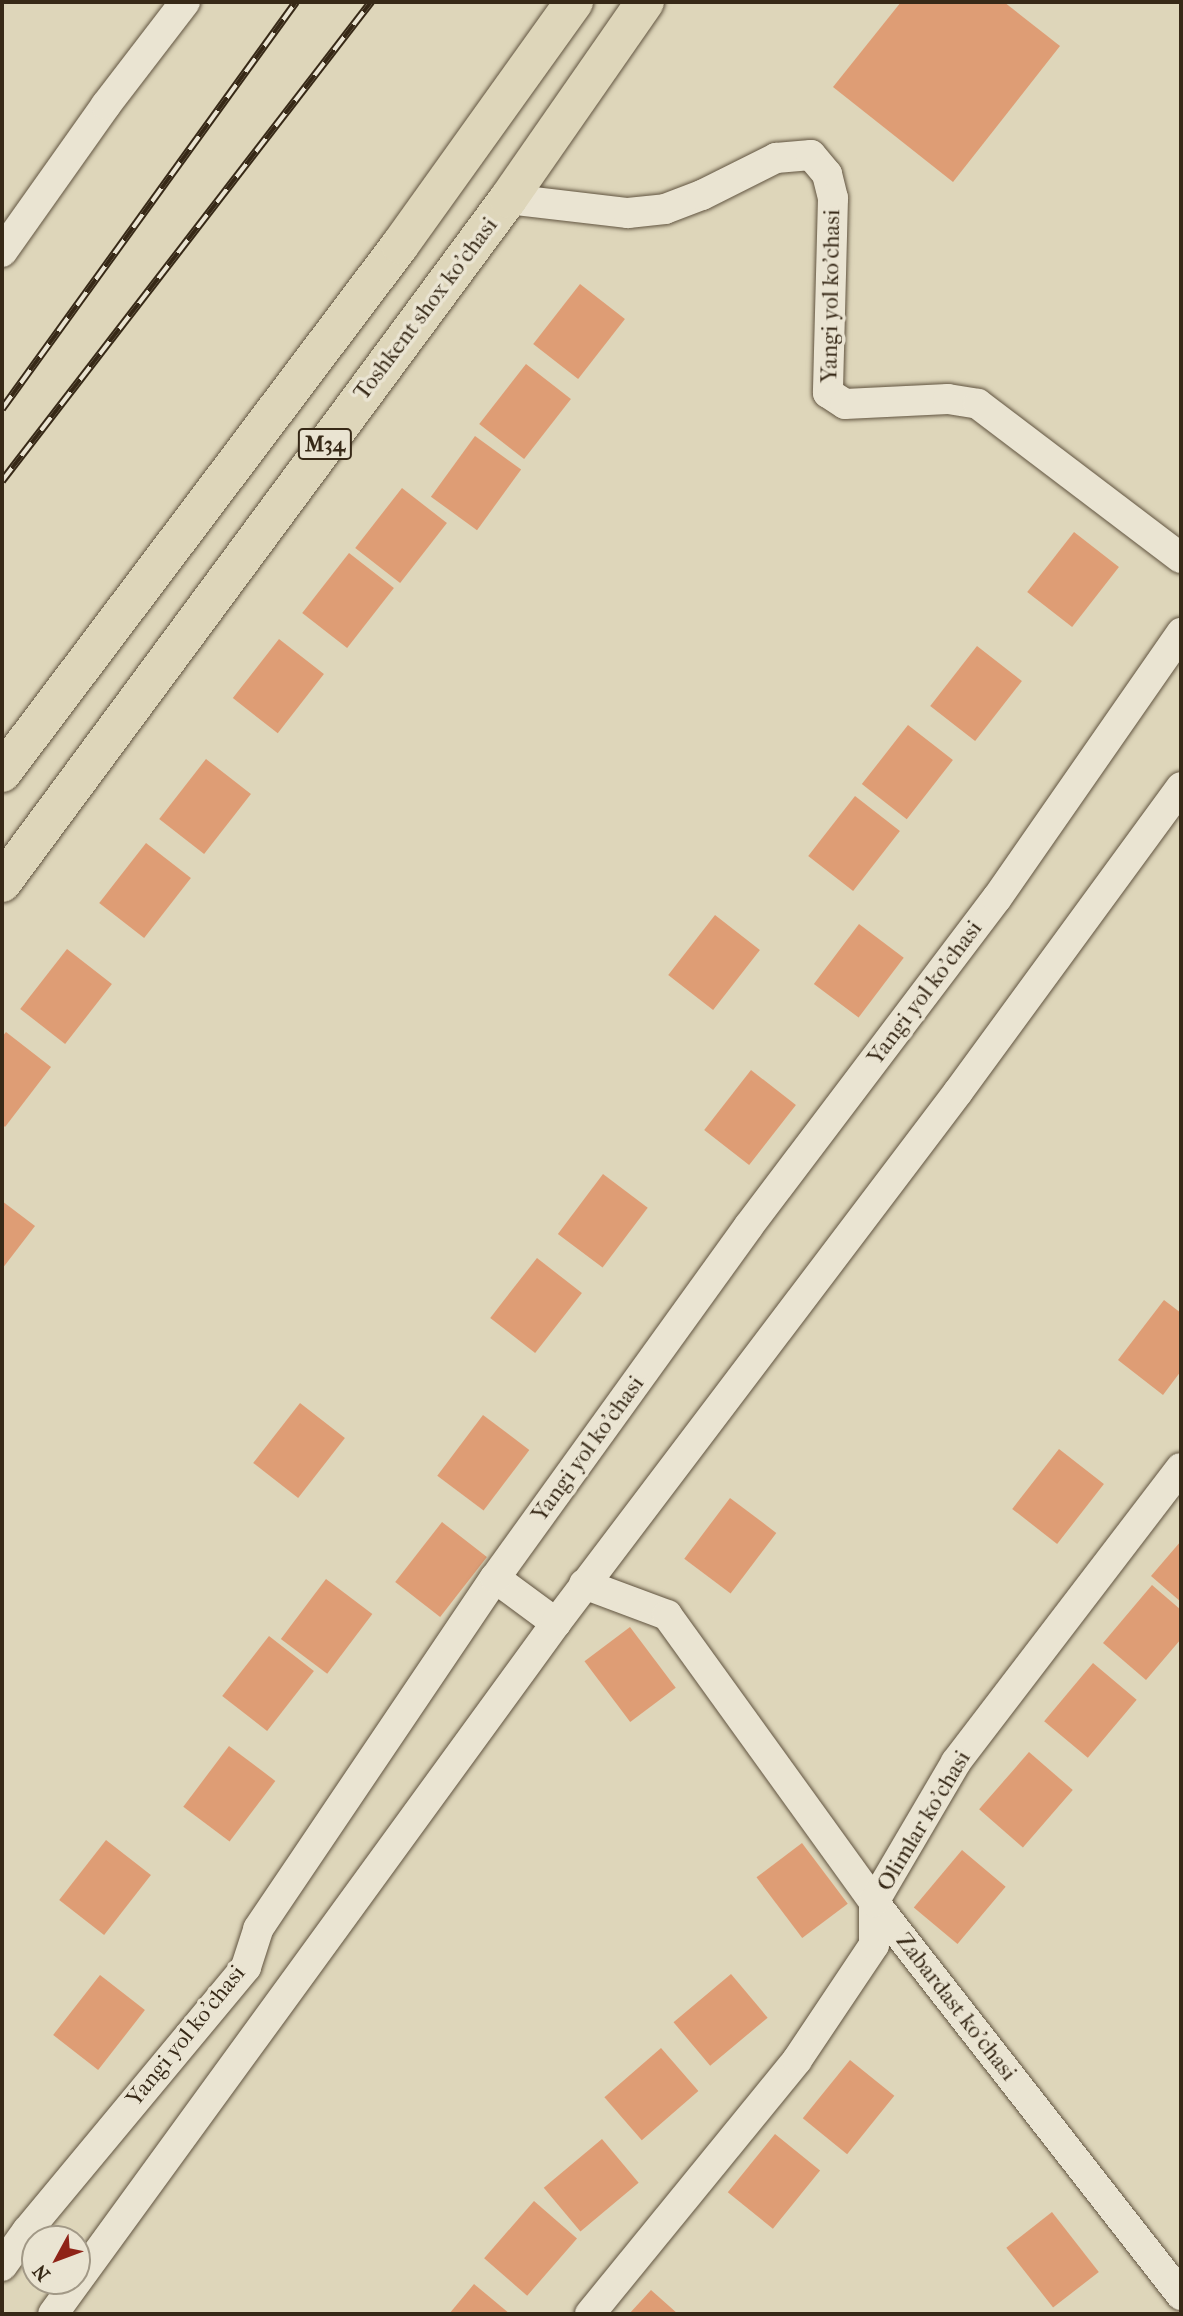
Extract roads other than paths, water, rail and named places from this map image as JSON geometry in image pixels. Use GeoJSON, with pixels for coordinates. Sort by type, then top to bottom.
{"type":"FeatureCollection","features":[{"type":"Feature","properties":{"kind":"highway","name":"M34"},"geometry":{"type":"LineString","coordinates":[[2,773],[400,245],[574,2]]}},
{"type":"Feature","properties":{"kind":"highway","name":"Toshkent shox ko'chasi"},"geometry":{"type":"LineString","coordinates":[[2,883],[508,199],[645,2]]}},
{"type":"Feature","properties":{"kind":"street"},"geometry":{"type":"LineString","coordinates":[[2,252],[106,105],[185,2]]}},
{"type":"Feature","properties":{"kind":"street","name":"Yangi yol ko'chasi"},"geometry":{"type":"LineString","coordinates":[[508,199],[628,213],[665,209],[714,189],[776,158],[811,155],[827,174],[833,198],[828,393],[845,404],[948,399],[978,404],[1181,558]]}},
{"type":"Feature","properties":{"kind":"street","name":"Yangi yol ko'chasi"},"geometry":{"type":"LineString","coordinates":[[2,2266],[27,2231],[246,1967],[258,1929],[495,1578],[748,1227],[997,898],[1181,634]]}},
{"type":"Feature","properties":{"kind":"street"},"geometry":{"type":"LineString","coordinates":[[53,2314],[584,1584],[950,1103],[1181,788]]}},
{"type":"Feature","properties":{"kind":"street","name":"Olimlar ko'chasi"},"geometry":{"type":"LineString","coordinates":[[590,2314],[797,2060],[874,1945],[874,1902],[957,1762],[1181,1468]]}},
{"type":"Feature","properties":{"kind":"street"},"geometry":{"type":"LineString","coordinates":[[495,1578],[556,1623]]}},
{"type":"Feature","properties":{"kind":"street","name":"Zabardast ko'chasi"},"geometry":{"type":"LineString","coordinates":[[584,1584],[667,1615],[874,1902],[1181,2295]]}},
{"type":"Feature","properties":{"kind":"railway"},"geometry":{"type":"LineString","coordinates":[[2,409],[296,2]]}},
{"type":"Feature","properties":{"kind":"railway"},"geometry":{"type":"LineString","coordinates":[[2,481],[371,2]]}}]}
